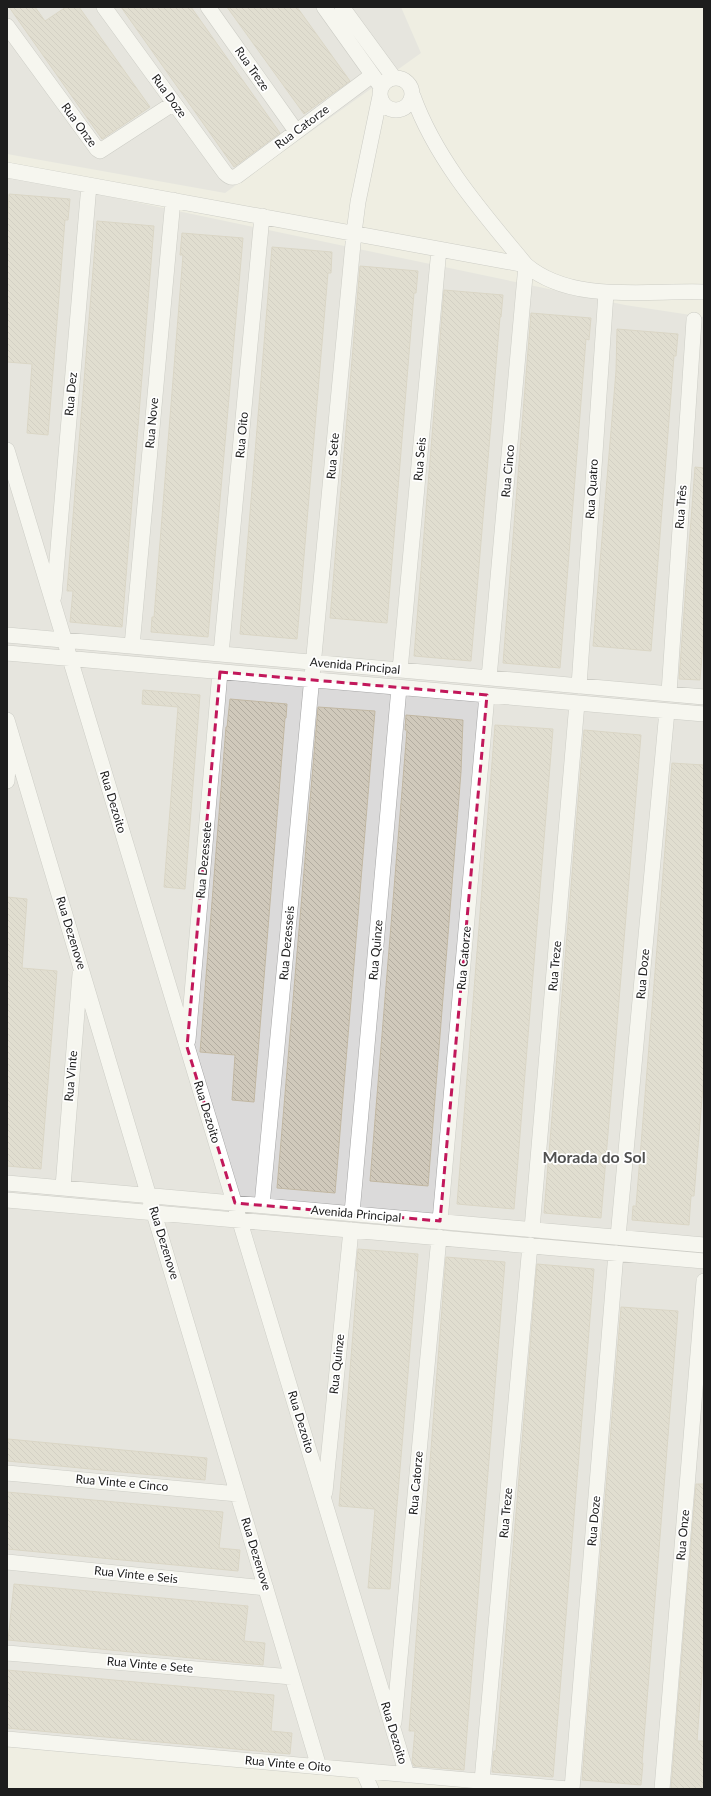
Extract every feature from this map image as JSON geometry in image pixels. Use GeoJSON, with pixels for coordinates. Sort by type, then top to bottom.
{"type":"FeatureCollection","features":[{"type":"Feature","properties":{"kind":"street","name":"Rua Doze"},"geometry":{"type":"LineString","coordinates":[[104,7],[225,173],[229,177],[234,178],[237,176]]}},
{"type":"Feature","properties":{"kind":"street","name":"Rua Treze"},"geometry":{"type":"LineString","coordinates":[[208,7],[296,132]]}},
{"type":"Feature","properties":{"kind":"street"},"geometry":{"type":"LineString","coordinates":[[324,7],[381,91],[385,106],[421,120]]}},
{"type":"Feature","properties":{"kind":"street"},"geometry":{"type":"LineString","coordinates":[[342,7],[394,78]]}},
{"type":"Feature","properties":{"kind":"street","name":"Rua Onze"},"geometry":{"type":"LineString","coordinates":[[7,26],[97,149],[100,151],[174,103]]}},
{"type":"Feature","properties":{"kind":"street"},"geometry":{"type":"LineString","coordinates":[[381,91],[386,81],[394,78],[402,78],[411,86],[421,120],[465,191],[526,265],[539,274],[557,282],[606,292],[704,292]]}},
{"type":"Feature","properties":{"kind":"street","name":"Rua Catorze"},"geometry":{"type":"LineString","coordinates":[[237,176],[367,79]]}},
{"type":"Feature","properties":{"kind":"street","name":"Rua Sete"},"geometry":{"type":"LineString","coordinates":[[312,680],[354,233],[358,202],[381,91]]}},
{"type":"Feature","properties":{"kind":"street"},"geometry":{"type":"LineString","coordinates":[[374,122],[381,114],[397,110],[408,105],[413,96]]}},
{"type":"Feature","properties":{"kind":"street"},"geometry":{"type":"LineString","coordinates":[[7,170],[526,265]]}},
{"type":"Feature","properties":{"kind":"street","name":"Rua Dez"},"geometry":{"type":"LineString","coordinates":[[54,604],[89,184]]}},
{"type":"Feature","properties":{"kind":"street","name":"Rua Nove"},"geometry":{"type":"LineString","coordinates":[[132,646],[173,200]]}},
{"type":"Feature","properties":{"kind":"street","name":"Rua Oito"},"geometry":{"type":"LineString","coordinates":[[221,654],[262,216]]}},
{"type":"Feature","properties":{"kind":"street","name":"Rua Seis"},"geometry":{"type":"LineString","coordinates":[[400,670],[439,249]]}},
{"type":"Feature","properties":{"kind":"street","name":"Rua Cinco"},"geometry":{"type":"LineString","coordinates":[[489,678],[526,265]]}},
{"type":"Feature","properties":{"kind":"street","name":"Rua Quatro"},"geometry":{"type":"LineString","coordinates":[[578,686],[606,292]]}},
{"type":"Feature","properties":{"kind":"street","name":"Rua Três"},"geometry":{"type":"LineString","coordinates":[[669,694],[694,320]]}},
{"type":"Feature","properties":{"kind":"street","name":"Rua Dezoito"},"geometry":{"type":"LineString","coordinates":[[7,450],[407,1775]]}},
{"type":"Feature","properties":{"kind":"street","name":"Avenida Principal"},"geometry":{"type":"LineString","coordinates":[[7,635],[704,697]]}},
{"type":"Feature","properties":{"kind":"street","name":"Avenida Principal"},"geometry":{"type":"LineString","coordinates":[[7,653],[704,714]]}},
{"type":"Feature","properties":{"kind":"street","name":"Rua Dezessete"},"geometry":{"type":"LineString","coordinates":[[187,1047],[220,672]]}},
{"type":"Feature","properties":{"kind":"street","name":"Rua Dezesseis"},"geometry":{"type":"LineString","coordinates":[[262,1205],[312,680]]}},
{"type":"Feature","properties":{"kind":"street","name":"Rua Quinze"},"geometry":{"type":"LineString","coordinates":[[352,1214],[399,688]]}},
{"type":"Feature","properties":{"kind":"street","name":"Rua Catorze"},"geometry":{"type":"LineString","coordinates":[[440,1221],[487,695]]}},
{"type":"Feature","properties":{"kind":"street","name":"Rua Treze"},"geometry":{"type":"LineString","coordinates":[[532,1230],[577,703]]}},
{"type":"Feature","properties":{"kind":"street","name":"Rua Doze"},"geometry":{"type":"LineString","coordinates":[[618,1237],[667,711]]}},
{"type":"Feature","properties":{"kind":"street"},"geometry":{"type":"LineString","coordinates":[[7,781],[9,726]]}},
{"type":"Feature","properties":{"kind":"street","name":"Rua Dezenove"},"geometry":{"type":"LineString","coordinates":[[9,726],[155,1212],[319,1767]]}},
{"type":"Feature","properties":{"kind":"street","name":"Rua Vinte"},"geometry":{"type":"LineString","coordinates":[[63,1187],[80,965]]}},
{"type":"Feature","properties":{"kind":"street","name":"Avenida Principal"},"geometry":{"type":"LineString","coordinates":[[7,1183],[704,1245]]}},
{"type":"Feature","properties":{"kind":"street","name":"Avenida Principal"},"geometry":{"type":"LineString","coordinates":[[7,1200],[704,1261]]}},
{"type":"Feature","properties":{"kind":"street","name":"Rua Quinze"},"geometry":{"type":"LineString","coordinates":[[324,1498],[351,1230]]}},
{"type":"Feature","properties":{"kind":"street","name":"Rua Catorze"},"geometry":{"type":"LineString","coordinates":[[393,1729],[439,1237]]}},
{"type":"Feature","properties":{"kind":"street","name":"Rua Treze"},"geometry":{"type":"LineString","coordinates":[[482,1781],[530,1246]]}},
{"type":"Feature","properties":{"kind":"street","name":"Rua Doze"},"geometry":{"type":"LineString","coordinates":[[572,1789],[616,1253]]}},
{"type":"Feature","properties":{"kind":"street","name":"Rua Onze"},"geometry":{"type":"LineString","coordinates":[[662,1789],[704,1281]]}},
{"type":"Feature","properties":{"kind":"street","name":"Rua Vinte e Cinco"},"geometry":{"type":"LineString","coordinates":[[7,1473],[238,1494]]}},
{"type":"Feature","properties":{"kind":"street","name":"Rua Vinte e Seis"},"geometry":{"type":"LineString","coordinates":[[7,1562],[266,1588]]}},
{"type":"Feature","properties":{"kind":"street","name":"Rua Vinte e Sete"},"geometry":{"type":"LineString","coordinates":[[7,1653],[292,1677]]}},
{"type":"Feature","properties":{"kind":"street","name":"Rua Vinte e Oito"},"geometry":{"type":"LineString","coordinates":[[7,1739],[568,1789]]}},
{"type":"Feature","properties":{"kind":"street"},"geometry":{"type":"LineString","coordinates":[[363,1771],[371,1789]]}},
{"type":"Feature","properties":{"kind":"highlighted area"},"geometry":{"type":"Polygon","coordinates":[[[220,672],[487,695],[440,1221],[235,1203],[187,1047],[220,672]]]}},
{"type":"Feature","properties":{"kind":"shaded area"},"geometry":{"type":"Polygon","coordinates":[[[7,7],[401,7],[421,53],[225,193],[7,154],[7,7]]]}},
{"type":"Feature","properties":{"kind":"shaded area"},"geometry":{"type":"Polygon","coordinates":[[[7,175],[625,305],[704,317],[704,1789],[519,1789],[7,1747],[7,175]]]}},
{"type":"Feature","properties":{"kind":"building"},"geometry":{"type":"Polygon","coordinates":[[[9,7],[35,7],[45,21],[66,7],[79,7],[150,107],[102,139],[9,7]]]}},
{"type":"Feature","properties":{"kind":"building"},"geometry":{"type":"Polygon","coordinates":[[[121,7],[191,7],[280,133],[234,167],[121,7]]]}},
{"type":"Feature","properties":{"kind":"building"},"geometry":{"type":"Polygon","coordinates":[[[227,7],[297,7],[350,81],[304,114],[227,7]]]}},
{"type":"Feature","properties":{"kind":"building"},"geometry":{"type":"Polygon","coordinates":[[[9,194],[70,199],[68,220],[65,220],[48,435],[27,433],[32,364],[7,362],[7,231],[9,194]]]}},
{"type":"Feature","properties":{"kind":"building"},"geometry":{"type":"Polygon","coordinates":[[[97,221],[154,226],[122,627],[70,622],[73,591],[67,591],[97,221]]]}},
{"type":"Feature","properties":{"kind":"building"},"geometry":{"type":"Polygon","coordinates":[[[182,233],[243,238],[208,637],[151,632],[152,617],[154,617],[183,255],[180,255],[182,233]]]}},
{"type":"Feature","properties":{"kind":"building"},"geometry":{"type":"Polygon","coordinates":[[[272,247],[332,252],[331,273],[328,273],[297,639],[240,634],[272,247]]]}},
{"type":"Feature","properties":{"kind":"building"},"geometry":{"type":"Polygon","coordinates":[[[360,266],[418,271],[416,293],[414,293],[387,623],[330,618],[360,266]]]}},
{"type":"Feature","properties":{"kind":"building"},"geometry":{"type":"Polygon","coordinates":[[[444,290],[503,295],[471,661],[414,656],[444,290]]]}},
{"type":"Feature","properties":{"kind":"building"},"geometry":{"type":"Polygon","coordinates":[[[531,313],[591,318],[589,340],[586,339],[560,668],[503,663],[531,313]]]}},
{"type":"Feature","properties":{"kind":"building"},"geometry":{"type":"Polygon","coordinates":[[[617,329],[678,334],[676,356],[674,356],[651,651],[593,646],[616,371],[617,329]]]}},
{"type":"Feature","properties":{"kind":"building"},"geometry":{"type":"Polygon","coordinates":[[[695,467],[704,468],[704,631],[700,680],[679,679],[695,467]]]}},
{"type":"Feature","properties":{"kind":"building"},"geometry":{"type":"Polygon","coordinates":[[[143,690],[200,695],[185,889],[164,887],[178,707],[142,704],[143,690]]]}},
{"type":"Feature","properties":{"kind":"building"},"geometry":{"type":"Polygon","coordinates":[[[230,699],[287,704],[254,1102],[232,1100],[235,1055],[200,1052],[226,727],[230,699]]]}},
{"type":"Feature","properties":{"kind":"building"},"geometry":{"type":"Polygon","coordinates":[[[318,707],[375,711],[335,1193],[277,1188],[318,707]]]}},
{"type":"Feature","properties":{"kind":"building"},"geometry":{"type":"Polygon","coordinates":[[[406,715],[463,720],[461,772],[428,1186],[370,1181],[407,730],[405,730],[406,715]]]}},
{"type":"Feature","properties":{"kind":"building"},"geometry":{"type":"Polygon","coordinates":[[[495,725],[553,729],[514,1209],[457,1204],[495,725]]]}},
{"type":"Feature","properties":{"kind":"building"},"geometry":{"type":"Polygon","coordinates":[[[584,730],[641,735],[601,1218],[544,1213],[584,730]]]}},
{"type":"Feature","properties":{"kind":"building"},"geometry":{"type":"Polygon","coordinates":[[[672,763],[704,765],[704,1074],[694,1196],[691,1196],[689,1225],[632,1220],[633,1206],[636,1206],[672,763]]]}},
{"type":"Feature","properties":{"kind":"building"},"geometry":{"type":"Polygon","coordinates":[[[7,897],[27,899],[22,968],[57,971],[41,1169],[7,1166],[7,897]]]}},
{"type":"Feature","properties":{"kind":"building"},"geometry":{"type":"Polygon","coordinates":[[[358,1249],[418,1254],[390,1589],[368,1588],[375,1509],[339,1506],[358,1271],[356,1271],[358,1249]]]}},
{"type":"Feature","properties":{"kind":"building"},"geometry":{"type":"Polygon","coordinates":[[[446,1257],[505,1262],[464,1770],[414,1766],[412,1762],[415,1731],[409,1731],[446,1257]]]}},
{"type":"Feature","properties":{"kind":"building"},"geometry":{"type":"Polygon","coordinates":[[[537,1264],[594,1269],[553,1777],[492,1772],[494,1751],[496,1751],[537,1264]]]}},
{"type":"Feature","properties":{"kind":"building"},"geometry":{"type":"Polygon","coordinates":[[[621,1307],[678,1311],[641,1785],[582,1780],[621,1307]]]}},
{"type":"Feature","properties":{"kind":"building"},"geometry":{"type":"Polygon","coordinates":[[[8,1439],[207,1458],[205,1480],[7,1461],[8,1439]]]}},
{"type":"Feature","properties":{"kind":"building"},"geometry":{"type":"Polygon","coordinates":[[[696,1484],[704,1484],[704,1648],[697,1741],[704,1741],[704,1789],[688,1789],[671,1788],[696,1484]]]}},
{"type":"Feature","properties":{"kind":"building"},"geometry":{"type":"Polygon","coordinates":[[[7,1492],[223,1512],[219,1548],[240,1550],[238,1571],[7,1549],[7,1492]]]}},
{"type":"Feature","properties":{"kind":"building"},"geometry":{"type":"Polygon","coordinates":[[[14,1584],[248,1606],[244,1641],[265,1643],[263,1665],[8,1640],[14,1584]]]}},
{"type":"Feature","properties":{"kind":"building"},"geometry":{"type":"Polygon","coordinates":[[[7,1670],[274,1695],[271,1731],[292,1733],[290,1754],[7,1728],[7,1670]]]}},
{"type":"Feature","properties":{"kind":"district","name":"Morada do Sol"},"geometry":{"type":"Point","coordinates":[594,1157]}}]}
